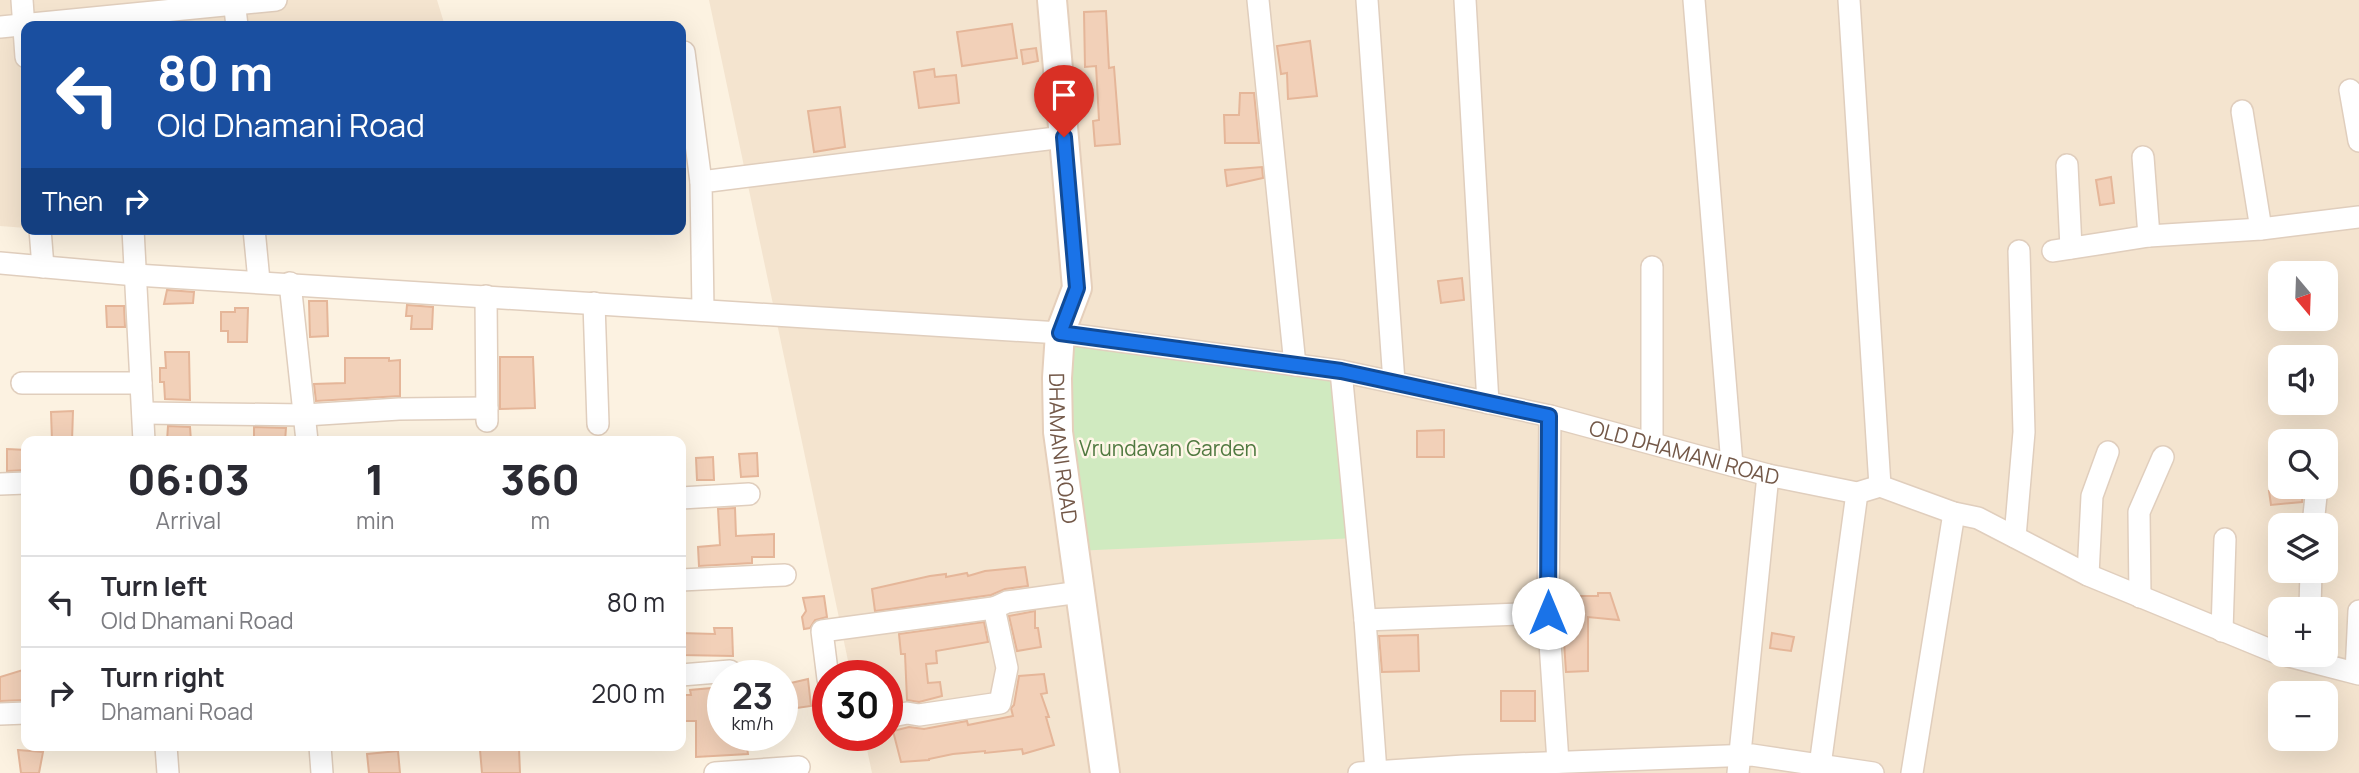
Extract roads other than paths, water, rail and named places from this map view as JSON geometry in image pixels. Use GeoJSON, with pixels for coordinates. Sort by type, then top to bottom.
{"type":"FeatureCollection","features":[{"type":"Feature","properties":{"kind":"main road","name":"DHAMANI ROAD"},"geometry":{"type":"LineString","coordinates":[[1052,0],[1077,288],[1060,333],[1058,432],[1105,773]]}},
{"type":"Feature","properties":{"kind":"street"},"geometry":{"type":"LineString","coordinates":[[22,0],[24,21]]}},
{"type":"Feature","properties":{"kind":"street"},"geometry":{"type":"LineString","coordinates":[[53,21],[276,0]]}},
{"type":"Feature","properties":{"kind":"street"},"geometry":{"type":"LineString","coordinates":[[1258,0],[1294,365]]}},
{"type":"Feature","properties":{"kind":"street"},"geometry":{"type":"LineString","coordinates":[[1367,0],[1394,382]]}},
{"type":"Feature","properties":{"kind":"street"},"geometry":{"type":"LineString","coordinates":[[1465,0],[1488,403]]}},
{"type":"Feature","properties":{"kind":"street"},"geometry":{"type":"LineString","coordinates":[[1694,0],[1732,465]]}},
{"type":"Feature","properties":{"kind":"street"},"geometry":{"type":"LineString","coordinates":[[1849,0],[1880,486],[1954,513],[1978,518],[2088,575],[2268,649]]}},
{"type":"Feature","properties":{"kind":"street"},"geometry":{"type":"LineString","coordinates":[[235,2],[237,21]]}},
{"type":"Feature","properties":{"kind":"street"},"geometry":{"type":"LineString","coordinates":[[0,27],[21,24]]}},
{"type":"Feature","properties":{"kind":"street"},"geometry":{"type":"LineString","coordinates":[[686,66],[702,182],[703,310]]}},
{"type":"Feature","properties":{"kind":"street"},"geometry":{"type":"LineString","coordinates":[[2350,90],[2359,141]]}},
{"type":"Feature","properties":{"kind":"street"},"geometry":{"type":"LineString","coordinates":[[2242,111],[2262,229]]}},
{"type":"Feature","properties":{"kind":"street"},"geometry":{"type":"LineString","coordinates":[[702,182],[1064,137]]}},
{"type":"Feature","properties":{"kind":"street"},"geometry":{"type":"LineString","coordinates":[[2143,157],[2149,236]]}},
{"type":"Feature","properties":{"kind":"street"},"geometry":{"type":"LineString","coordinates":[[2067,164],[2062,249],[2149,236],[2262,229],[2359,217]]}},
{"type":"Feature","properties":{"kind":"street"},"geometry":{"type":"LineString","coordinates":[[40,235],[43,267]]}},
{"type":"Feature","properties":{"kind":"street"},"geometry":{"type":"LineString","coordinates":[[133,235],[144,436]]}},
{"type":"Feature","properties":{"kind":"street"},"geometry":{"type":"LineString","coordinates":[[255,235],[259,281]]}},
{"type":"Feature","properties":{"kind":"street"},"geometry":{"type":"LineString","coordinates":[[2015,537],[2024,432],[2020,251]]}},
{"type":"Feature","properties":{"kind":"street","name":"OLD DHAMANI ROAD"},"geometry":{"type":"LineString","coordinates":[[0,263],[136,275],[1060,333],[1341,371],[1549,416],[1768,475],[1857,493],[1880,486]]}},
{"type":"Feature","properties":{"kind":"street"},"geometry":{"type":"LineString","coordinates":[[1652,267],[1652,443]]}},
{"type":"Feature","properties":{"kind":"street"},"geometry":{"type":"LineString","coordinates":[[290,283],[307,436]]}},
{"type":"Feature","properties":{"kind":"street"},"geometry":{"type":"LineString","coordinates":[[143,413],[305,415],[399,409],[487,415],[485,296]]}},
{"type":"Feature","properties":{"kind":"street"},"geometry":{"type":"LineString","coordinates":[[594,303],[598,424]]}},
{"type":"Feature","properties":{"kind":"street"},"geometry":{"type":"LineString","coordinates":[[1341,371],[1365,620],[1368,772],[1472,769],[1558,762],[1738,764],[1752,755],[1819,769],[1873,773]]}},
{"type":"Feature","properties":{"kind":"street"},"geometry":{"type":"LineString","coordinates":[[22,383],[141,383]]}},
{"type":"Feature","properties":{"kind":"street"},"geometry":{"type":"LineString","coordinates":[[1549,416],[1548,613],[1558,762]]}},
{"type":"Feature","properties":{"kind":"street"},"geometry":{"type":"LineString","coordinates":[[2088,575],[2092,496],[2108,452]]}},
{"type":"Feature","properties":{"kind":"street"},"geometry":{"type":"LineString","coordinates":[[2140,597],[2139,512],[2163,457]]}},
{"type":"Feature","properties":{"kind":"street"},"geometry":{"type":"LineString","coordinates":[[1738,764],[1768,475]]}},
{"type":"Feature","properties":{"kind":"street"},"geometry":{"type":"LineString","coordinates":[[0,484],[21,483]]}},
{"type":"Feature","properties":{"kind":"street"},"geometry":{"type":"LineString","coordinates":[[1819,769],[1857,493]]}},
{"type":"Feature","properties":{"kind":"street"},"geometry":{"type":"LineString","coordinates":[[686,498],[749,494]]}},
{"type":"Feature","properties":{"kind":"street"},"geometry":{"type":"LineString","coordinates":[[1912,773],[1954,513]]}},
{"type":"Feature","properties":{"kind":"street"},"geometry":{"type":"LineString","coordinates":[[2222,631],[2225,539]]}},
{"type":"Feature","properties":{"kind":"street"},"geometry":{"type":"LineString","coordinates":[[686,580],[785,575]]}},
{"type":"Feature","properties":{"kind":"street"},"geometry":{"type":"LineString","coordinates":[[903,714],[919,715],[1000,704],[1007,668],[994,608],[1007,602],[1080,592]]}},
{"type":"Feature","properties":{"kind":"street"},"geometry":{"type":"LineString","coordinates":[[826,660],[822,631],[993,608]]}},
{"type":"Feature","properties":{"kind":"street"},"geometry":{"type":"LineString","coordinates":[[2338,667],[2358,673],[2359,611]]}},
{"type":"Feature","properties":{"kind":"street"},"geometry":{"type":"LineString","coordinates":[[1365,620],[1548,613]]}},
{"type":"Feature","properties":{"kind":"street"},"geometry":{"type":"LineString","coordinates":[[686,675],[707,673]]}},
{"type":"Feature","properties":{"kind":"street"},"geometry":{"type":"LineString","coordinates":[[0,714],[21,713]]}},
{"type":"Feature","properties":{"kind":"street"},"geometry":{"type":"LineString","coordinates":[[166,751],[168,773]]}},
{"type":"Feature","properties":{"kind":"street"},"geometry":{"type":"LineString","coordinates":[[320,751],[322,773]]}},
{"type":"Feature","properties":{"kind":"street"},"geometry":{"type":"LineString","coordinates":[[715,773],[799,766]]}},
{"type":"Feature","properties":{"kind":"park label","name":"Vrundavan Garden"},"geometry":{"type":"Point","coordinates":[1168,448]}}]}
